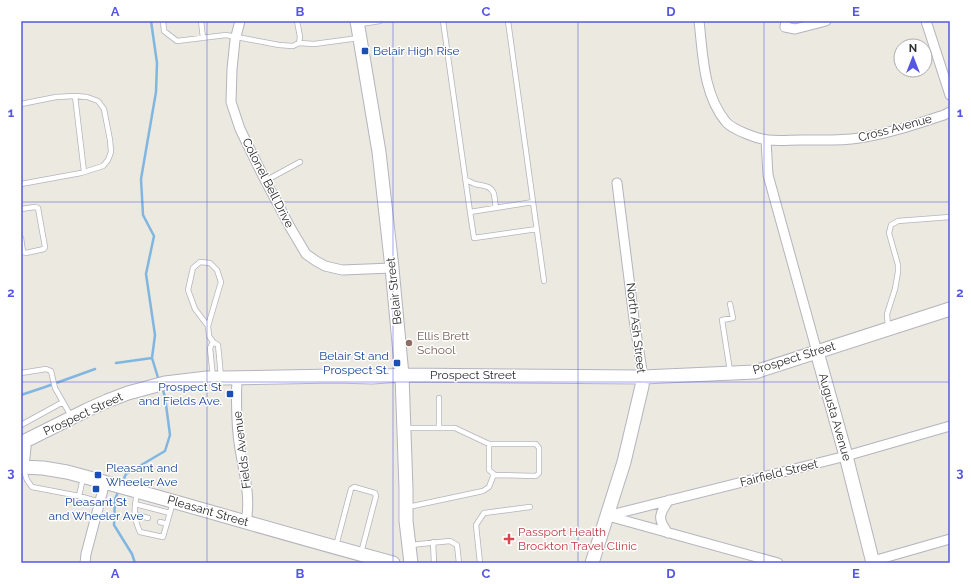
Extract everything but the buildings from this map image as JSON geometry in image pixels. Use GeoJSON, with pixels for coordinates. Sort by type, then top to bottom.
{"type":"FeatureCollection","features":[{"type":"Feature","properties":{"kind":"street","name":"Colonel Bell Drive"},"geometry":{"type":"LineString","coordinates":[[240,21],[236,36],[232,69],[231,102],[240,129],[265,181],[306,254],[325,266],[342,270],[392,268]]}},
{"type":"Feature","properties":{"kind":"street","name":"Cross Avenue"},"geometry":{"type":"LineString","coordinates":[[699,21],[706,78],[715,105],[727,123],[743,132],[766,140],[832,140],[860,138],[891,131],[950,112]]}},
{"type":"Feature","properties":{"kind":"street"},"geometry":{"type":"LineString","coordinates":[[785,24],[796,29],[826,21]]}},
{"type":"Feature","properties":{"kind":"street"},"geometry":{"type":"LineString","coordinates":[[926,21],[950,96]]}},
{"type":"Feature","properties":{"kind":"street","name":"Belair Street"},"geometry":{"type":"LineString","coordinates":[[358,22],[379,152],[392,268],[402,375],[406,521],[411,563]]}},
{"type":"Feature","properties":{"kind":"street","name":"Augusta Avenue"},"geometry":{"type":"LineString","coordinates":[[766,140],[768,176],[846,456],[873,562]]}},
{"type":"Feature","properties":{"kind":"street","name":"North Ash Street"},"geometry":{"type":"LineString","coordinates":[[592,563],[624,462],[643,377],[634,319],[617,183]]}},
{"type":"Feature","properties":{"kind":"street","name":"Prospect Street"},"geometry":{"type":"LineString","coordinates":[[22,467],[24,448],[22,440],[107,401],[128,393],[161,384],[237,378],[335,376],[372,377],[402,375],[643,377],[755,372],[950,309]]}},
{"type":"Feature","properties":{"kind":"street","name":"Fields Avenue"},"geometry":{"type":"LineString","coordinates":[[237,378],[236,410],[249,512],[246,522]]}},
{"type":"Feature","properties":{"kind":"street","name":"Fairfield Street"},"geometry":{"type":"LineString","coordinates":[[607,516],[846,456],[950,426]]}},
{"type":"Feature","properties":{"kind":"street","name":"Pleasant Street"},"geometry":{"type":"LineString","coordinates":[[22,467],[53,469],[83,476],[108,483],[132,494],[172,507],[246,522],[335,547],[365,558],[393,563]]}},
{"type":"Feature","properties":{"kind":"street"},"geometry":{"type":"LineString","coordinates":[[85,563],[100,502],[108,483]]}},
{"type":"Feature","properties":{"kind":"street"},"geometry":{"type":"LineString","coordinates":[[668,533],[662,525],[660,518],[661,512],[669,500]]}},
{"type":"Feature","properties":{"kind":"street"},"geometry":{"type":"LineString","coordinates":[[607,516],[778,563]]}},
{"type":"Feature","properties":{"kind":"street"},"geometry":{"type":"LineString","coordinates":[[873,562],[950,540]]}},
{"type":"Feature","properties":{"kind":"lane"},"geometry":{"type":"LineString","coordinates":[[163,21],[164,30],[177,41],[226,35],[279,45],[293,46],[299,43],[314,44],[360,38]]}},
{"type":"Feature","properties":{"kind":"lane"},"geometry":{"type":"LineString","coordinates":[[201,21],[203,38]]}},
{"type":"Feature","properties":{"kind":"lane"},"geometry":{"type":"LineString","coordinates":[[297,21],[300,37],[299,43]]}},
{"type":"Feature","properties":{"kind":"lane"},"geometry":{"type":"LineString","coordinates":[[358,22],[380,21]]}},
{"type":"Feature","properties":{"kind":"lane"},"geometry":{"type":"LineString","coordinates":[[443,21],[474,238],[537,230]]}},
{"type":"Feature","properties":{"kind":"lane"},"geometry":{"type":"LineString","coordinates":[[508,21],[544,282]]}},
{"type":"Feature","properties":{"kind":"lane"},"geometry":{"type":"LineString","coordinates":[[75,96],[84,172]]}},
{"type":"Feature","properties":{"kind":"lane"},"geometry":{"type":"LineString","coordinates":[[21,104],[56,97],[75,96],[87,97],[98,101],[104,109],[111,152],[108,160],[103,166],[84,172],[21,184]]}},
{"type":"Feature","properties":{"kind":"lane"},"geometry":{"type":"LineString","coordinates":[[265,181],[300,162]]}},
{"type":"Feature","properties":{"kind":"lane"},"geometry":{"type":"LineString","coordinates":[[466,180],[475,184],[483,185],[492,190],[496,208]]}},
{"type":"Feature","properties":{"kind":"lane"},"geometry":{"type":"LineString","coordinates":[[470,212],[533,202]]}},
{"type":"Feature","properties":{"kind":"lane"},"geometry":{"type":"LineString","coordinates":[[21,209],[38,208],[45,247],[26,253],[24,252],[21,238]]}},
{"type":"Feature","properties":{"kind":"lane"},"geometry":{"type":"LineString","coordinates":[[888,329],[887,314],[895,289],[898,272],[898,265],[889,233],[891,225],[898,221],[950,217]]}},
{"type":"Feature","properties":{"kind":"lane"},"geometry":{"type":"LineString","coordinates":[[208,326],[195,309],[188,290],[193,268],[200,262],[210,263],[217,270],[221,282],[208,326],[209,336],[213,342],[218,345],[219,354],[217,379]]}},
{"type":"Feature","properties":{"kind":"lane"},"geometry":{"type":"LineString","coordinates":[[730,304],[732,318],[722,320],[730,373]]}},
{"type":"Feature","properties":{"kind":"lane"},"geometry":{"type":"LineString","coordinates":[[213,342],[210,348],[217,379]]}},
{"type":"Feature","properties":{"kind":"lane"},"geometry":{"type":"LineString","coordinates":[[21,373],[46,369],[51,371],[55,388],[72,418]]}},
{"type":"Feature","properties":{"kind":"lane"},"geometry":{"type":"LineString","coordinates":[[439,398],[439,428]]}},
{"type":"Feature","properties":{"kind":"lane"},"geometry":{"type":"LineString","coordinates":[[21,425],[63,402]]}},
{"type":"Feature","properties":{"kind":"lane"},"geometry":{"type":"LineString","coordinates":[[404,428],[455,428],[489,444],[536,444],[539,448],[539,473],[536,476],[495,475],[489,470],[489,444]]}},
{"type":"Feature","properties":{"kind":"lane"},"geometry":{"type":"LineString","coordinates":[[22,467],[27,480],[32,487],[100,502]]}},
{"type":"Feature","properties":{"kind":"lane"},"geometry":{"type":"LineString","coordinates":[[406,507],[483,491],[489,487],[494,474]]}},
{"type":"Feature","properties":{"kind":"lane"},"geometry":{"type":"LineString","coordinates":[[78,496],[83,476]]}},
{"type":"Feature","properties":{"kind":"lane"},"geometry":{"type":"LineString","coordinates":[[335,547],[351,489],[354,487],[375,493],[376,496],[365,558]]}},
{"type":"Feature","properties":{"kind":"lane"},"geometry":{"type":"LineString","coordinates":[[132,494],[134,514],[140,532],[163,537],[172,507]]}},
{"type":"Feature","properties":{"kind":"lane"},"geometry":{"type":"LineString","coordinates":[[480,563],[476,525],[484,513],[530,507]]}},
{"type":"Feature","properties":{"kind":"lane"},"geometry":{"type":"LineString","coordinates":[[134,514],[148,518]]}},
{"type":"Feature","properties":{"kind":"lane"},"geometry":{"type":"LineString","coordinates":[[160,522],[167,524]]}},
{"type":"Feature","properties":{"kind":"lane"},"geometry":{"type":"LineString","coordinates":[[409,545],[450,540],[457,545],[459,563]]}},
{"type":"Feature","properties":{"kind":"lane"},"geometry":{"type":"LineString","coordinates":[[433,542],[434,563]]}},
{"type":"Feature","properties":{"kind":"waterway"},"geometry":{"type":"LineString","coordinates":[[151,21],[157,63],[156,92],[141,179],[143,215],[154,236],[146,274],[155,335],[152,358]]}},
{"type":"Feature","properties":{"kind":"waterway"},"geometry":{"type":"LineString","coordinates":[[116,363],[152,358],[159,381]]}},
{"type":"Feature","properties":{"kind":"waterway"},"geometry":{"type":"LineString","coordinates":[[21,395],[95,369]]}},
{"type":"Feature","properties":{"kind":"waterway"},"geometry":{"type":"LineString","coordinates":[[122,483],[126,474],[165,451],[170,435],[165,397],[162,387]]}},
{"type":"Feature","properties":{"kind":"waterway"},"geometry":{"type":"LineString","coordinates":[[119,490],[115,499],[114,525],[132,554],[135,563]]}},
{"type":"Feature","properties":{"kind":"place","name":"Belair High Rise"},"geometry":{"type":"Point","coordinates":[365,51]}},
{"type":"Feature","properties":{"kind":"place","name":"Ellis Brett School"},"geometry":{"type":"Point","coordinates":[409,343]}},
{"type":"Feature","properties":{"kind":"place","name":"Belair St and Prospect St."},"geometry":{"type":"Point","coordinates":[397,363]}},
{"type":"Feature","properties":{"kind":"place","name":"Prospect St and Fields Ave."},"geometry":{"type":"Point","coordinates":[230,394]}},
{"type":"Feature","properties":{"kind":"place","name":"Pleasant and Wheeler Ave"},"geometry":{"type":"Point","coordinates":[98,475]}},
{"type":"Feature","properties":{"kind":"place","name":"Pleasant St and Wheeler Ave"},"geometry":{"type":"Point","coordinates":[96,489]}},
{"type":"Feature","properties":{"kind":"place","name":"Passport Health Brockton Travel Clinic"},"geometry":{"type":"Point","coordinates":[509,539]}}]}
